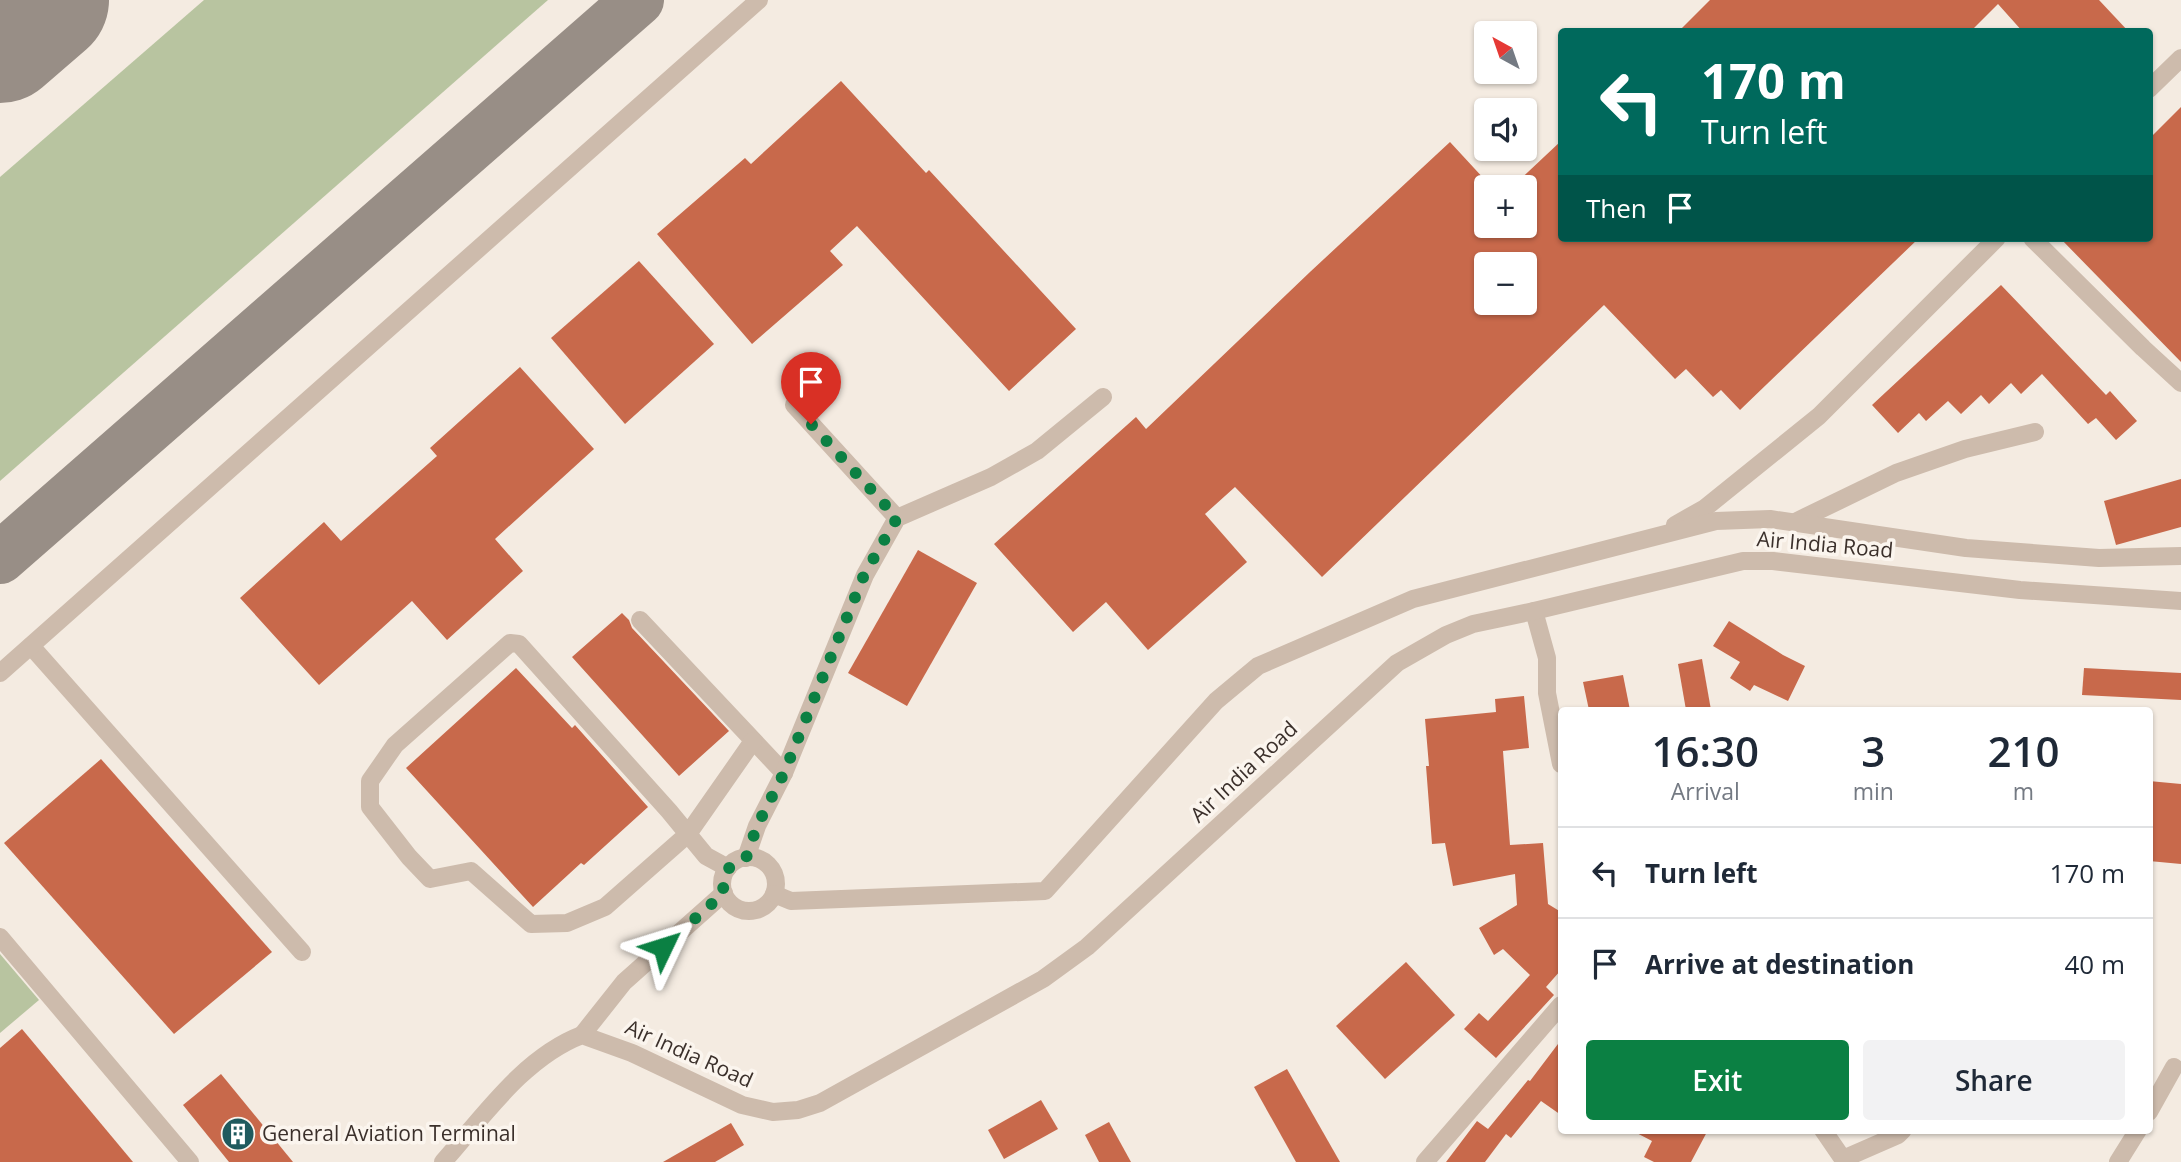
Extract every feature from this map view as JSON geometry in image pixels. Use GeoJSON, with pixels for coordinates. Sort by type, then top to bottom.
{"type":"FeatureCollection","features":[{"type":"Feature","properties":{"kind":"street"},"geometry":{"type":"LineString","coordinates":[[0,673],[759,0]]}},
{"type":"Feature","properties":{"kind":"street"},"geometry":{"type":"LineString","coordinates":[[2153,85],[2181,58]]}},
{"type":"Feature","properties":{"kind":"street"},"geometry":{"type":"LineString","coordinates":[[1653,537],[1705,508],[1819,416],[1993,242]]}},
{"type":"Feature","properties":{"kind":"street"},"geometry":{"type":"LineString","coordinates":[[2036,242],[2181,383]]}},
{"type":"Feature","properties":{"kind":"street"},"geometry":{"type":"LineString","coordinates":[[746,858],[757,826],[784,773],[864,575],[897,518],[991,477],[1037,452],[1103,397]]}},
{"type":"Feature","properties":{"kind":"street"},"geometry":{"type":"LineString","coordinates":[[794,405],[897,518]]}},
{"type":"Feature","properties":{"kind":"street"},"geometry":{"type":"LineString","coordinates":[[1797,522],[1896,473],[1965,449],[2035,432]]}},
{"type":"Feature","properties":{"kind":"street"},"geometry":{"type":"LineString","coordinates":[[774,894],[790,901],[1045,891],[1216,701],[1258,666],[1413,599],[1716,521],[1769,519],[1797,522],[1966,548],[2099,558],[2181,556]]}},
{"type":"Feature","properties":{"kind":"street","name":"Air India Road"},"geometry":{"type":"LineString","coordinates":[[582,1035],[632,1053],[742,1105],[774,1112],[798,1110],[820,1103],[1043,979],[1087,947],[1397,663],[1446,635],[1473,624],[1743,561],[1773,561],[2020,590],[2181,601]]}},
{"type":"Feature","properties":{"kind":"street"},"geometry":{"type":"LineString","coordinates":[[1534,611],[1547,658],[1547,693],[1558,749]]}},
{"type":"Feature","properties":{"kind":"street"},"geometry":{"type":"LineString","coordinates":[[640,620],[784,773]]}},
{"type":"Feature","properties":{"kind":"street"},"geometry":{"type":"LineString","coordinates":[[728,868],[706,856],[688,834],[519,644],[510,643],[395,745],[370,781],[370,807],[409,858],[430,879],[471,871],[531,924],[567,923],[605,907],[688,834],[753,741]]}},
{"type":"Feature","properties":{"kind":"street"},"geometry":{"type":"LineString","coordinates":[[31,646],[302,952]]}},
{"type":"Feature","properties":{"kind":"street"},"geometry":{"type":"LineString","coordinates":[[746,858],[758,859],[771,868],[776,884],[774,894],[762,908],[747,911],[738,909],[729,902],[724,893],[723,878],[735,862],[746,858]]}},
{"type":"Feature","properties":{"kind":"street"},"geometry":{"type":"LineString","coordinates":[[443,1162],[518,1077],[547,1052],[582,1035],[624,982],[724,893]]}},
{"type":"Feature","properties":{"kind":"street"},"geometry":{"type":"LineString","coordinates":[[0,937],[190,1162]]}},
{"type":"Feature","properties":{"kind":"street"},"geometry":{"type":"LineString","coordinates":[[1425,1162],[1558,1008]]}},
{"type":"Feature","properties":{"kind":"street"},"geometry":{"type":"LineString","coordinates":[[2153,1105],[2174,1067]]}},
{"type":"Feature","properties":{"kind":"street"},"geometry":{"type":"LineString","coordinates":[[1826,1134],[1844,1160],[1899,1134]]}},
{"type":"Feature","properties":{"kind":"street"},"geometry":{"type":"LineString","coordinates":[[2118,1162],[2136,1134]]}},
{"type":"Feature","properties":{"kind":"green space"},"geometry":{"type":"Polygon","coordinates":[[[204,0],[548,0],[0,481],[0,177],[204,0]]]}},
{"type":"Feature","properties":{"kind":"green space"},"geometry":{"type":"Polygon","coordinates":[[[0,954],[39,1000],[0,1033],[0,954]]]}},
{"type":"Feature","properties":{"kind":"building"},"geometry":{"type":"Polygon","coordinates":[[[1710,0],[2099,0],[2125,28],[2019,28],[1998,4],[1974,28],[1682,28],[1710,0]]]}},
{"type":"Feature","properties":{"kind":"building"},"geometry":{"type":"Polygon","coordinates":[[[841,81],[926,173],[929,170],[1076,329],[1009,391],[857,226],[830,251],[843,265],[752,344],[657,234],[745,158],[751,164],[841,81]]]}},
{"type":"Feature","properties":{"kind":"building"},"geometry":{"type":"Polygon","coordinates":[[[2181,107],[2181,362],[2064,242],[2153,242],[2153,135],[2181,107]]]}},
{"type":"Feature","properties":{"kind":"building"},"geometry":{"type":"Polygon","coordinates":[[[1450,142],[1480,175],[1474,175],[1474,238],[1537,238],[1537,175],[1525,175],[1558,144],[1558,242],[1915,242],[1740,410],[1721,390],[1713,397],[1686,369],[1675,379],[1604,305],[1322,577],[1235,487],[1205,514],[1247,562],[1148,650],[1106,602],[1073,632],[994,544],[1136,417],[1146,429],[1450,142]]]}},
{"type":"Feature","properties":{"kind":"building"},"geometry":{"type":"Polygon","coordinates":[[[639,261],[714,344],[625,424],[551,338],[639,261]]]}},
{"type":"Feature","properties":{"kind":"building"},"geometry":{"type":"Polygon","coordinates":[[[2001,285],[2106,395],[2110,391],[2137,421],[2116,440],[2096,418],[2088,424],[2042,374],[2021,394],[2011,383],[1989,404],[1981,395],[1961,414],[1948,401],[1926,421],[1919,413],[1898,433],[1872,405],[2001,285]]]}},
{"type":"Feature","properties":{"kind":"building"},"geometry":{"type":"Polygon","coordinates":[[[520,367],[594,449],[495,539],[523,571],[447,640],[412,601],[319,685],[240,598],[324,522],[341,541],[437,456],[430,448],[520,367]]]}},
{"type":"Feature","properties":{"kind":"building"},"geometry":{"type":"Polygon","coordinates":[[[2181,479],[2181,527],[2116,545],[2104,501],[2181,479]]]}},
{"type":"Feature","properties":{"kind":"building"},"geometry":{"type":"Polygon","coordinates":[[[918,550],[977,583],[907,706],[848,673],[918,550]]]}},
{"type":"Feature","properties":{"kind":"building"},"geometry":{"type":"Polygon","coordinates":[[[622,613],[632,628],[729,731],[679,776],[572,657],[622,613]]]}},
{"type":"Feature","properties":{"kind":"building"},"geometry":{"type":"Polygon","coordinates":[[[1729,621],[1805,666],[1788,701],[1754,685],[1750,691],[1730,678],[1740,662],[1713,646],[1729,621]]]}},
{"type":"Feature","properties":{"kind":"building"},"geometry":{"type":"Polygon","coordinates":[[[1702,659],[1710,707],[1685,707],[1678,664],[1702,659]]]}},
{"type":"Feature","properties":{"kind":"building"},"geometry":{"type":"Polygon","coordinates":[[[516,668],[572,728],[575,725],[648,807],[533,907],[406,768],[516,668]]]}},
{"type":"Feature","properties":{"kind":"building"},"geometry":{"type":"Polygon","coordinates":[[[2084,668],[2181,673],[2181,700],[2082,695],[2084,668]]]}},
{"type":"Feature","properties":{"kind":"building"},"geometry":{"type":"Polygon","coordinates":[[[1623,675],[1629,707],[1588,707],[1583,682],[1623,675]]]}},
{"type":"Feature","properties":{"kind":"building"},"geometry":{"type":"Polygon","coordinates":[[[1524,696],[1529,748],[1503,751],[1510,845],[1543,843],[1548,904],[1558,910],[1558,973],[1546,987],[1554,995],[1496,1058],[1464,1029],[1479,1013],[1488,1021],[1530,975],[1503,949],[1494,955],[1479,928],[1517,905],[1515,874],[1453,886],[1445,843],[1432,844],[1425,719],[1496,712],[1495,699],[1524,696]]]}},
{"type":"Feature","properties":{"kind":"building"},"geometry":{"type":"Polygon","coordinates":[[[101,759],[272,952],[174,1034],[4,843],[101,759]]]}},
{"type":"Feature","properties":{"kind":"building"},"geometry":{"type":"Polygon","coordinates":[[[2153,781],[2181,784],[2181,864],[2153,861],[2153,781]]]}},
{"type":"Feature","properties":{"kind":"building"},"geometry":{"type":"Polygon","coordinates":[[[1406,962],[1455,1015],[1385,1079],[1336,1026],[1406,962]]]}},
{"type":"Feature","properties":{"kind":"building"},"geometry":{"type":"Polygon","coordinates":[[[22,1029],[133,1162],[0,1162],[0,1048],[22,1029]]]}},
{"type":"Feature","properties":{"kind":"building"},"geometry":{"type":"Polygon","coordinates":[[[1558,1044],[1558,1113],[1541,1101],[1511,1138],[1506,1134],[1485,1162],[1446,1162],[1477,1121],[1488,1129],[1528,1080],[1530,1081],[1558,1044]]]}},
{"type":"Feature","properties":{"kind":"building"},"geometry":{"type":"Polygon","coordinates":[[[1287,1069],[1340,1162],[1296,1162],[1254,1087],[1287,1069]]]}},
{"type":"Feature","properties":{"kind":"building","name":"General Aviation Terminal"},"geometry":{"type":"Polygon","coordinates":[[[221,1074],[293,1162],[229,1162],[183,1105],[221,1074]]]}},
{"type":"Feature","properties":{"kind":"building"},"geometry":{"type":"Polygon","coordinates":[[[1041,1100],[1058,1129],[1004,1159],[988,1130],[1041,1100]]]}},
{"type":"Feature","properties":{"kind":"building"},"geometry":{"type":"Polygon","coordinates":[[[1109,1122],[1131,1162],[1099,1162],[1085,1135],[1109,1122]]]}},
{"type":"Feature","properties":{"kind":"building"},"geometry":{"type":"Polygon","coordinates":[[[731,1123],[744,1145],[715,1162],[663,1162],[731,1123]]]}},
{"type":"Feature","properties":{"kind":"building"},"geometry":{"type":"Polygon","coordinates":[[[1639,1134],[1706,1134],[1691,1162],[1654,1162],[1644,1157],[1652,1141],[1639,1134]]]}},
{"type":"Feature","properties":{"kind":"taxiway"},"geometry":{"type":"LineString","coordinates":[[0,558],[638,0]]}},
{"type":"Feature","properties":{"kind":"runway"},"geometry":{"type":"LineString","coordinates":[[0,38],[44,0]]}},
{"type":"Feature","properties":{"kind":"place","name":"General Aviation Terminal"},"geometry":{"type":"Point","coordinates":[238,1134]}},
{"type":"Feature","properties":{"kind":"route"},"geometry":{"type":"LineString","coordinates":[[663,947],[724,893],[723,878],[728,868],[746,858],[757,826],[784,773],[864,575],[897,518],[811,424]]}}]}
